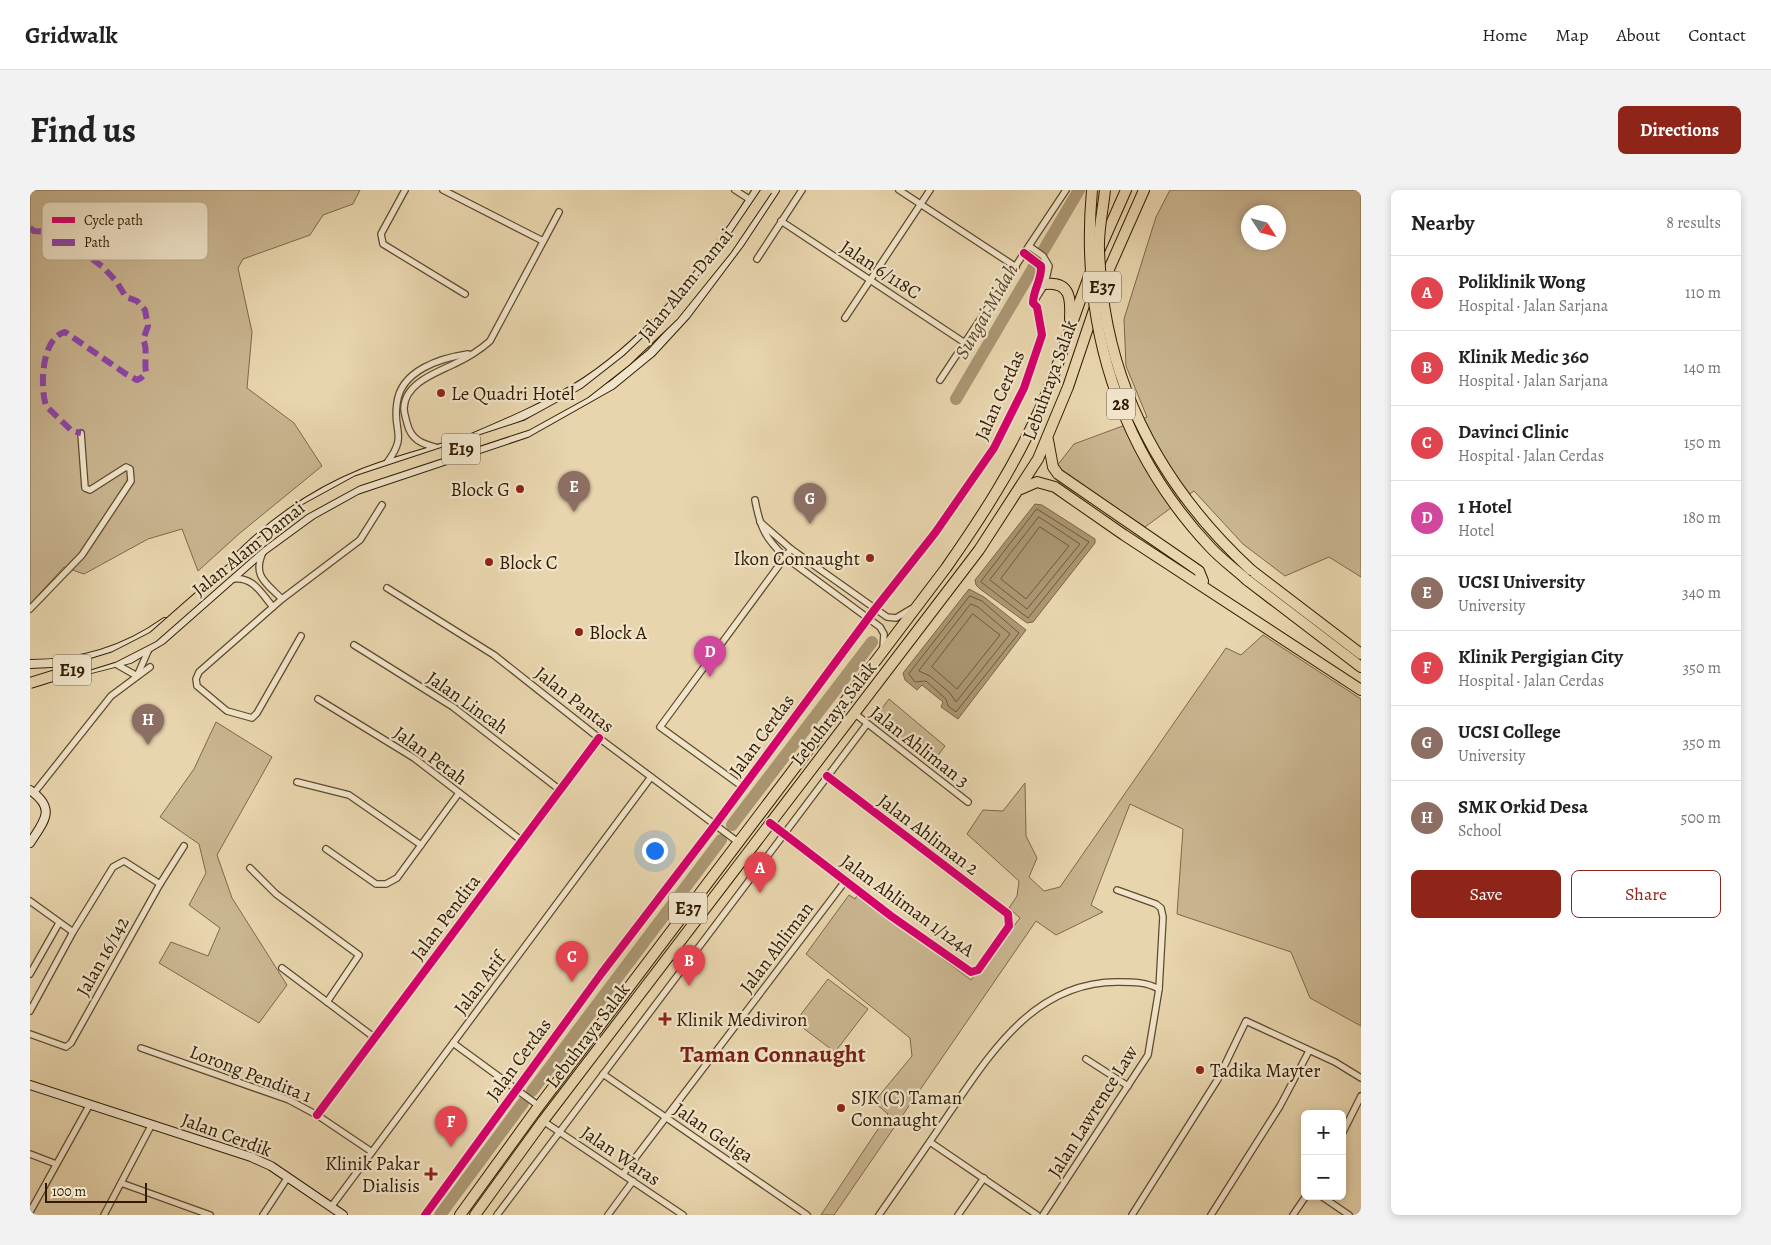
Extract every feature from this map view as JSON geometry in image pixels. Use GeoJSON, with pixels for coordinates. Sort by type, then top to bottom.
{"type":"FeatureCollection","features":[{"type":"Feature","properties":{"kind":"highway","name":"E19"},"geometry":{"type":"LineString","coordinates":[[30,680],[112,654],[152,634],[257,543],[292,516],[356,479],[462,446],[526,423],[583,391],[626,359],[671,315],[725,247],[764,190]]}},
{"type":"Feature","properties":{"kind":"highway","name":"E19"},"geometry":{"type":"LineString","coordinates":[[30,680],[114,656],[153,637],[259,544],[304,510],[357,481],[527,425],[585,393],[627,360],[673,316],[727,249],[768,190]]}},
{"type":"Feature","properties":{"kind":"highway","name":"28"},"geometry":{"type":"LineString","coordinates":[[1092,190],[1089,254],[1092,298],[1102,349],[1114,390],[1141,449],[1159,482],[1187,521],[1212,548],[1361,654]]}},
{"type":"Feature","properties":{"kind":"highway","name":"28"},"geometry":{"type":"LineString","coordinates":[[1104,190],[1099,248],[1101,282],[1111,339],[1124,387],[1148,443],[1171,480],[1200,519],[1249,575],[1361,667]]}},
{"type":"Feature","properties":{"kind":"highway","name":"Lebuhraya Salak"},"geometry":{"type":"LineString","coordinates":[[460,1215],[539,1106],[919,603],[972,530],[1023,445],[1040,409],[1091,270],[1126,190]]}},
{"type":"Feature","properties":{"kind":"highway","name":"Lebuhraya Salak"},"geometry":{"type":"LineString","coordinates":[[475,1215],[543,1120],[979,550],[1021,489],[1038,459],[1068,387],[1107,270],[1144,190]]}},
{"type":"Feature","properties":{"kind":"highway"},"geometry":{"type":"LineString","coordinates":[[1045,284],[1056,285],[1068,292],[1071,299],[1069,330]]}},
{"type":"Feature","properties":{"kind":"highway"},"geometry":{"type":"LineString","coordinates":[[1047,437],[1053,467],[1058,474],[1199,571],[1203,581],[1201,586]]}},
{"type":"Feature","properties":{"kind":"highway"},"geometry":{"type":"LineString","coordinates":[[1021,489],[1037,482],[1055,487],[1201,586],[1361,690]]}},
{"type":"Feature","properties":{"kind":"main road","name":"Jalan Alam Damai"},"geometry":{"type":"LineString","coordinates":[[30,664],[51,664],[97,655],[126,645],[163,623],[195,597],[275,524],[302,504],[360,474],[472,438],[564,394],[586,381],[634,344],[672,304],[721,244],[757,190]]}},
{"type":"Feature","properties":{"kind":"main road","name":"Jalan Alam Damai"},"geometry":{"type":"LineString","coordinates":[[30,680],[52,678],[116,664],[130,659],[162,640],[264,550],[312,515],[357,490],[527,433],[612,385],[651,353],[686,315],[740,243],[775,190]]}},
{"type":"Feature","properties":{"kind":"main road"},"geometry":{"type":"LineString","coordinates":[[30,843],[46,818],[47,811],[45,804],[32,792]]}},
{"type":"Feature","properties":{"kind":"main road","name":"Jalan Cerdik"},"geometry":{"type":"LineString","coordinates":[[30,1085],[251,1157],[271,1166],[343,1215]]}},
{"type":"Feature","properties":{"kind":"street"},"geometry":{"type":"LineString","coordinates":[[405,190],[381,234],[383,244],[465,294]]}},
{"type":"Feature","properties":{"kind":"street"},"geometry":{"type":"LineString","coordinates":[[443,190],[543,241]]}},
{"type":"Feature","properties":{"kind":"street"},"geometry":{"type":"LineString","coordinates":[[735,190],[763,208]]}},
{"type":"Feature","properties":{"kind":"street"},"geometry":{"type":"LineString","coordinates":[[757,258],[802,190]]}},
{"type":"Feature","properties":{"kind":"street"},"geometry":{"type":"LineString","coordinates":[[899,190],[1016,267]]}},
{"type":"Feature","properties":{"kind":"street"},"geometry":{"type":"LineString","coordinates":[[845,318],[930,190]]}},
{"type":"Feature","properties":{"kind":"street"},"geometry":{"type":"LineString","coordinates":[[940,380],[1016,267],[1032,248],[1065,190]]}},
{"type":"Feature","properties":{"kind":"street"},"geometry":{"type":"LineString","coordinates":[[440,448],[420,443],[409,431],[404,409],[408,398],[426,378],[480,350],[496,333],[559,212]]}},
{"type":"Feature","properties":{"kind":"street","name":"Jalan 6/118C"},"geometry":{"type":"LineString","coordinates":[[781,221],[965,342]]}},
{"type":"Feature","properties":{"kind":"street"},"geometry":{"type":"LineString","coordinates":[[1032,248],[1043,256],[1049,266],[1045,284],[1034,303]]}},
{"type":"Feature","properties":{"kind":"street","name":"Jalan Cerdas"},"geometry":{"type":"LineString","coordinates":[[426,1215],[516,1090],[868,618],[935,533],[994,448],[1024,388],[1042,335],[1037,307],[1034,303],[1034,296],[1041,277],[1039,263],[1027,255]]}},
{"type":"Feature","properties":{"kind":"street"},"geometry":{"type":"LineString","coordinates":[[385,466],[398,446],[400,438],[397,402],[401,390],[421,370],[435,362],[471,354]]}},
{"type":"Feature","properties":{"kind":"street"},"geometry":{"type":"LineString","coordinates":[[421,370],[426,378]]}},
{"type":"Feature","properties":{"kind":"street"},"geometry":{"type":"LineString","coordinates":[[409,380],[416,387]]}},
{"type":"Feature","properties":{"kind":"street"},"geometry":{"type":"LineString","coordinates":[[30,609],[82,555],[131,481],[130,468],[126,467],[99,486],[90,490],[85,488],[81,433]]}},
{"type":"Feature","properties":{"kind":"street"},"geometry":{"type":"LineString","coordinates":[[755,500],[758,520],[771,544],[785,557],[880,627],[884,634],[883,650]]}},
{"type":"Feature","properties":{"kind":"street"},"geometry":{"type":"LineString","coordinates":[[300,636],[257,713],[252,718],[227,711],[197,686],[196,679],[199,672],[282,599],[360,540],[382,505]]}},
{"type":"Feature","properties":{"kind":"street"},"geometry":{"type":"LineString","coordinates":[[758,520],[791,549],[887,617],[896,618],[919,603]]}},
{"type":"Feature","properties":{"kind":"street"},"geometry":{"type":"LineString","coordinates":[[743,787],[660,727],[791,549]]}},
{"type":"Feature","properties":{"kind":"street"},"geometry":{"type":"LineString","coordinates":[[264,550],[259,561],[259,575],[282,599]]}},
{"type":"Feature","properties":{"kind":"street"},"geometry":{"type":"LineString","coordinates":[[233,579],[241,578],[252,582],[273,607]]}},
{"type":"Feature","properties":{"kind":"street","name":"Jalan Pantas"},"geometry":{"type":"LineString","coordinates":[[387,588],[494,654],[599,738],[738,842]]}},
{"type":"Feature","properties":{"kind":"street","name":"Jalan Lincah"},"geometry":{"type":"LineString","coordinates":[[354,645],[453,707],[560,790]]}},
{"type":"Feature","properties":{"kind":"street"},"geometry":{"type":"LineString","coordinates":[[137,676],[150,647]]}},
{"type":"Feature","properties":{"kind":"street"},"geometry":{"type":"LineString","coordinates":[[116,664],[137,676]]}},
{"type":"Feature","properties":{"kind":"street"},"geometry":{"type":"LineString","coordinates":[[32,792],[111,696],[150,667]]}},
{"type":"Feature","properties":{"kind":"street","name":"Jalan Petah"},"geometry":{"type":"LineString","coordinates":[[318,699],[414,758],[522,841]]}},
{"type":"Feature","properties":{"kind":"street","name":"Jalan Ahliman 3"},"geometry":{"type":"LineString","coordinates":[[854,713],[968,802]]}},
{"type":"Feature","properties":{"kind":"street"},"geometry":{"type":"LineString","coordinates":[[497,1215],[867,724]]}},
{"type":"Feature","properties":{"kind":"street","name":"Jalan Pendita"},"geometry":{"type":"LineString","coordinates":[[317,1115],[599,738]]}},
{"type":"Feature","properties":{"kind":"street","name":"Jalan Ahliman 2"},"geometry":{"type":"LineString","coordinates":[[827,776],[1008,914],[1010,919]]}},
{"type":"Feature","properties":{"kind":"street","name":"Jalan Arif"},"geometry":{"type":"LineString","coordinates":[[331,1207],[651,777]]}},
{"type":"Feature","properties":{"kind":"street"},"geometry":{"type":"LineString","coordinates":[[298,782],[349,795],[421,845]]}},
{"type":"Feature","properties":{"kind":"street"},"geometry":{"type":"LineString","coordinates":[[326,849],[376,884],[381,885],[397,878],[459,793]]}},
{"type":"Feature","properties":{"kind":"street","name":"Jalan Ahliman 1/124A"},"geometry":{"type":"LineString","coordinates":[[770,823],[971,972],[978,970],[1009,926],[1010,919]]}},
{"type":"Feature","properties":{"kind":"street","name":"Jalan 16/142"},"geometry":{"type":"LineString","coordinates":[[30,1034],[66,1047],[71,1043],[160,884],[184,846]]}},
{"type":"Feature","properties":{"kind":"street"},"geometry":{"type":"LineString","coordinates":[[30,1011],[73,932],[119,862],[130,863],[160,884]]}},
{"type":"Feature","properties":{"kind":"street"},"geometry":{"type":"LineString","coordinates":[[250,868],[276,894],[359,955],[327,1002]]}},
{"type":"Feature","properties":{"kind":"street","name":"Jalan Ahliman"},"geometry":{"type":"LineString","coordinates":[[623,1174],[846,880]]}},
{"type":"Feature","properties":{"kind":"street","name":"Jalan Lawrence Law"},"geometry":{"type":"LineString","coordinates":[[1044,1215],[1148,1055],[1159,989],[1163,917],[1161,908],[1156,904],[1117,890]]}},
{"type":"Feature","properties":{"kind":"street"},"geometry":{"type":"LineString","coordinates":[[30,901],[73,932]]}},
{"type":"Feature","properties":{"kind":"street"},"geometry":{"type":"LineString","coordinates":[[30,974],[59,923]]}},
{"type":"Feature","properties":{"kind":"street"},"geometry":{"type":"LineString","coordinates":[[282,968],[374,1038]]}},
{"type":"Feature","properties":{"kind":"street"},"geometry":{"type":"LineString","coordinates":[[879,1215],[999,1044],[1019,1022],[1045,1003],[1073,990],[1106,982],[1142,982],[1159,989]]}},
{"type":"Feature","properties":{"kind":"street"},"geometry":{"type":"LineString","coordinates":[[1132,1215],[1218,1079],[1246,1021],[1335,1062],[1361,1078]]}},
{"type":"Feature","properties":{"kind":"street"},"geometry":{"type":"LineString","coordinates":[[452,1043],[539,1106]]}},
{"type":"Feature","properties":{"kind":"street","name":"Lorong Pendita 1"},"geometry":{"type":"LineString","coordinates":[[141,1048],[289,1100],[317,1115],[372,1152]]}},
{"type":"Feature","properties":{"kind":"street"},"geometry":{"type":"LineString","coordinates":[[1211,1215],[1280,1106],[1309,1051]]}},
{"type":"Feature","properties":{"kind":"street"},"geometry":{"type":"LineString","coordinates":[[1086,1059],[1128,1086]]}},
{"type":"Feature","properties":{"kind":"street","name":"Jalan Geliga"},"geometry":{"type":"LineString","coordinates":[[603,1074],[808,1215]]}},
{"type":"Feature","properties":{"kind":"street"},"geometry":{"type":"LineString","coordinates":[[1346,1126],[1361,1096]]}},
{"type":"Feature","properties":{"kind":"street"},"geometry":{"type":"LineString","coordinates":[[30,1212],[90,1104]]}},
{"type":"Feature","properties":{"kind":"street","name":"Jalan Waras"},"geometry":{"type":"LineString","coordinates":[[543,1120],[683,1215]]}},
{"type":"Feature","properties":{"kind":"street"},"geometry":{"type":"LineString","coordinates":[[104,1215],[152,1124]]}},
{"type":"Feature","properties":{"kind":"street"},"geometry":{"type":"LineString","coordinates":[[930,1142],[1037,1215]]}},
{"type":"Feature","properties":{"kind":"street"},"geometry":{"type":"LineString","coordinates":[[30,1154],[56,1164]]}},
{"type":"Feature","properties":{"kind":"street"},"geometry":{"type":"LineString","coordinates":[[263,1215],[288,1177]]}},
{"type":"Feature","properties":{"kind":"street"},"geometry":{"type":"LineString","coordinates":[[958,1215],[984,1178]]}},
{"type":"Feature","properties":{"kind":"street"},"geometry":{"type":"LineString","coordinates":[[608,1215],[633,1181]]}},
{"type":"Feature","properties":{"kind":"street"},"geometry":{"type":"LineString","coordinates":[[121,1183],[210,1215]]}},
{"type":"Feature","properties":{"kind":"street"},"geometry":{"type":"LineString","coordinates":[[1293,1215],[1303,1200]]}},
{"type":"Feature","properties":{"kind":"street"},"geometry":{"type":"LineString","coordinates":[[1327,1200],[1349,1215]]}},
{"type":"Feature","properties":{"kind":"shaded area"},"geometry":{"type":"Polygon","coordinates":[[[30,190],[360,190],[353,204],[323,215],[310,235],[243,259],[238,268],[252,332],[247,388],[294,423],[322,466],[240,533],[198,571],[182,529],[148,539],[84,574],[64,567],[30,604],[30,190]]]}},
{"type":"Feature","properties":{"kind":"shaded area"},"geometry":{"type":"Polygon","coordinates":[[[1170,190],[1361,190],[1361,577],[1329,557],[1285,576],[1243,544],[1194,491],[1145,527],[1056,467],[1074,444],[1147,417],[1126,366],[1124,319],[1156,217],[1170,190]]]}},
{"type":"Feature","properties":{"kind":"shaded area"},"geometry":{"type":"Polygon","coordinates":[[[1263,635],[1361,699],[1361,1026],[1310,998],[1291,952],[1177,914],[1183,829],[1130,804],[1091,905],[1103,912],[1056,935],[1036,921],[834,1215],[821,1215],[888,1114],[874,1102],[912,1056],[910,1038],[806,954],[849,895],[855,899],[858,894],[971,980],[1020,918],[1009,908],[1017,896],[1019,881],[967,834],[983,810],[1003,811],[1025,783],[1026,836],[1037,858],[1029,877],[1044,891],[1060,887],[1226,648],[1241,655],[1263,635]]]}},
{"type":"Feature","properties":{"kind":"shaded area"},"geometry":{"type":"Polygon","coordinates":[[[889,699],[945,746],[936,758],[924,759],[874,719],[889,699]]]}},
{"type":"Feature","properties":{"kind":"shaded area"},"geometry":{"type":"Polygon","coordinates":[[[216,722],[272,757],[217,855],[232,898],[287,985],[259,1023],[159,963],[171,942],[208,956],[220,928],[189,905],[206,873],[199,844],[160,817],[194,769],[216,722]]]}},
{"type":"Feature","properties":{"kind":"shaded area"},"geometry":{"type":"Polygon","coordinates":[[[828,979],[868,1009],[835,1052],[795,1022],[828,979]]]}},
{"type":"Feature","properties":{"kind":"water"},"geometry":{"type":"Polygon","coordinates":[[[1035,504],[1042,505],[1095,539],[1095,543],[1033,622],[1027,623],[980,589],[976,585],[975,580],[1035,504]]]}},
{"type":"Feature","properties":{"kind":"water"},"geometry":{"type":"Polygon","coordinates":[[[969,589],[984,597],[1026,630],[958,719],[941,707],[943,702],[922,685],[917,690],[905,680],[903,673],[969,589]]]}},
{"type":"Feature","properties":{"kind":"waterway","name":"Sungai Midah"},"geometry":{"type":"LineString","coordinates":[[956,399],[1079,190]]}},
{"type":"Feature","properties":{"kind":"waterway","name":"Sungai Midah"},"geometry":{"type":"LineString","coordinates":[[732,825],[872,642]]}},
{"type":"Feature","properties":{"kind":"waterway","name":"Sungai Midah"},"geometry":{"type":"LineString","coordinates":[[532,1091],[721,840]]}},
{"type":"Feature","properties":{"kind":"waterway","name":"Sungai Midah"},"geometry":{"type":"LineString","coordinates":[[440,1215],[523,1103]]}},
{"type":"Feature","properties":{"kind":"marked path"},"geometry":{"type":"LineString","coordinates":[[30,228],[34,231],[42,232]]}},
{"type":"Feature","properties":{"kind":"marked path"},"geometry":{"type":"LineString","coordinates":[[81,433],[72,431],[46,406],[44,398],[44,364],[51,343],[57,336],[65,332],[137,380],[146,373],[143,340],[148,326],[145,310],[137,301],[126,297],[116,281],[94,260]]}},
{"type":"Feature","properties":{"kind":"cycle path"},"geometry":{"type":"LineString","coordinates":[[425,1215],[601,974],[715,825],[875,609],[935,533],[994,448],[1024,388],[1042,335],[1037,307],[1033,303],[1041,266],[1024,253]]}},
{"type":"Feature","properties":{"kind":"cycle path"},"geometry":{"type":"LineString","coordinates":[[317,1115],[599,738]]}},
{"type":"Feature","properties":{"kind":"cycle path"},"geometry":{"type":"LineString","coordinates":[[770,823],[891,916],[971,972],[978,970],[1009,926],[1008,914],[827,776]]}},
{"type":"Feature","properties":{"kind":"place","name":"Le Quadri Hotel"},"geometry":{"type":"Point","coordinates":[441,393]}},
{"type":"Feature","properties":{"kind":"place","name":"Block G"},"geometry":{"type":"Point","coordinates":[520,489]}},
{"type":"Feature","properties":{"kind":"place","name":"UCSI University"},"geometry":{"type":"Point","coordinates":[574,512]}},
{"type":"Feature","properties":{"kind":"place","name":"UCSI College"},"geometry":{"type":"Point","coordinates":[810,524]}},
{"type":"Feature","properties":{"kind":"place","name":"Ikon Connaught"},"geometry":{"type":"Point","coordinates":[870,558]}},
{"type":"Feature","properties":{"kind":"place","name":"Block C"},"geometry":{"type":"Point","coordinates":[489,562]}},
{"type":"Feature","properties":{"kind":"place","name":"Block A"},"geometry":{"type":"Point","coordinates":[579,632]}},
{"type":"Feature","properties":{"kind":"place","name":"1 Hotel"},"geometry":{"type":"Point","coordinates":[710,677]}},
{"type":"Feature","properties":{"kind":"place","name":"SMK Orkid Desa"},"geometry":{"type":"Point","coordinates":[148,745]}},
{"type":"Feature","properties":{"kind":"place","name":"Poliklinik Wong"},"geometry":{"type":"Point","coordinates":[760,893]}},
{"type":"Feature","properties":{"kind":"place","name":"Davinci Clinic"},"geometry":{"type":"Point","coordinates":[572,982]}},
{"type":"Feature","properties":{"kind":"place","name":"Klinik Medic 360"},"geometry":{"type":"Point","coordinates":[689,986]}},
{"type":"Feature","properties":{"kind":"place","name":"Klinik Mediviron"},"geometry":{"type":"Point","coordinates":[665,1019]}},
{"type":"Feature","properties":{"kind":"place","name":"Tadika Mayter"},"geometry":{"type":"Point","coordinates":[1200,1070]}},
{"type":"Feature","properties":{"kind":"place","name":"SJK (C) Taman Connaught"},"geometry":{"type":"Point","coordinates":[841,1108]}},
{"type":"Feature","properties":{"kind":"place","name":"Klinik Pergigian City"},"geometry":{"type":"Point","coordinates":[451,1147]}},
{"type":"Feature","properties":{"kind":"place","name":"Klinik Pakar Dialisis"},"geometry":{"type":"Point","coordinates":[431,1174]}},
{"type":"Feature","properties":{"kind":"district","name":"Taman Connaught"},"geometry":{"type":"Point","coordinates":[773,1054]}}]}
